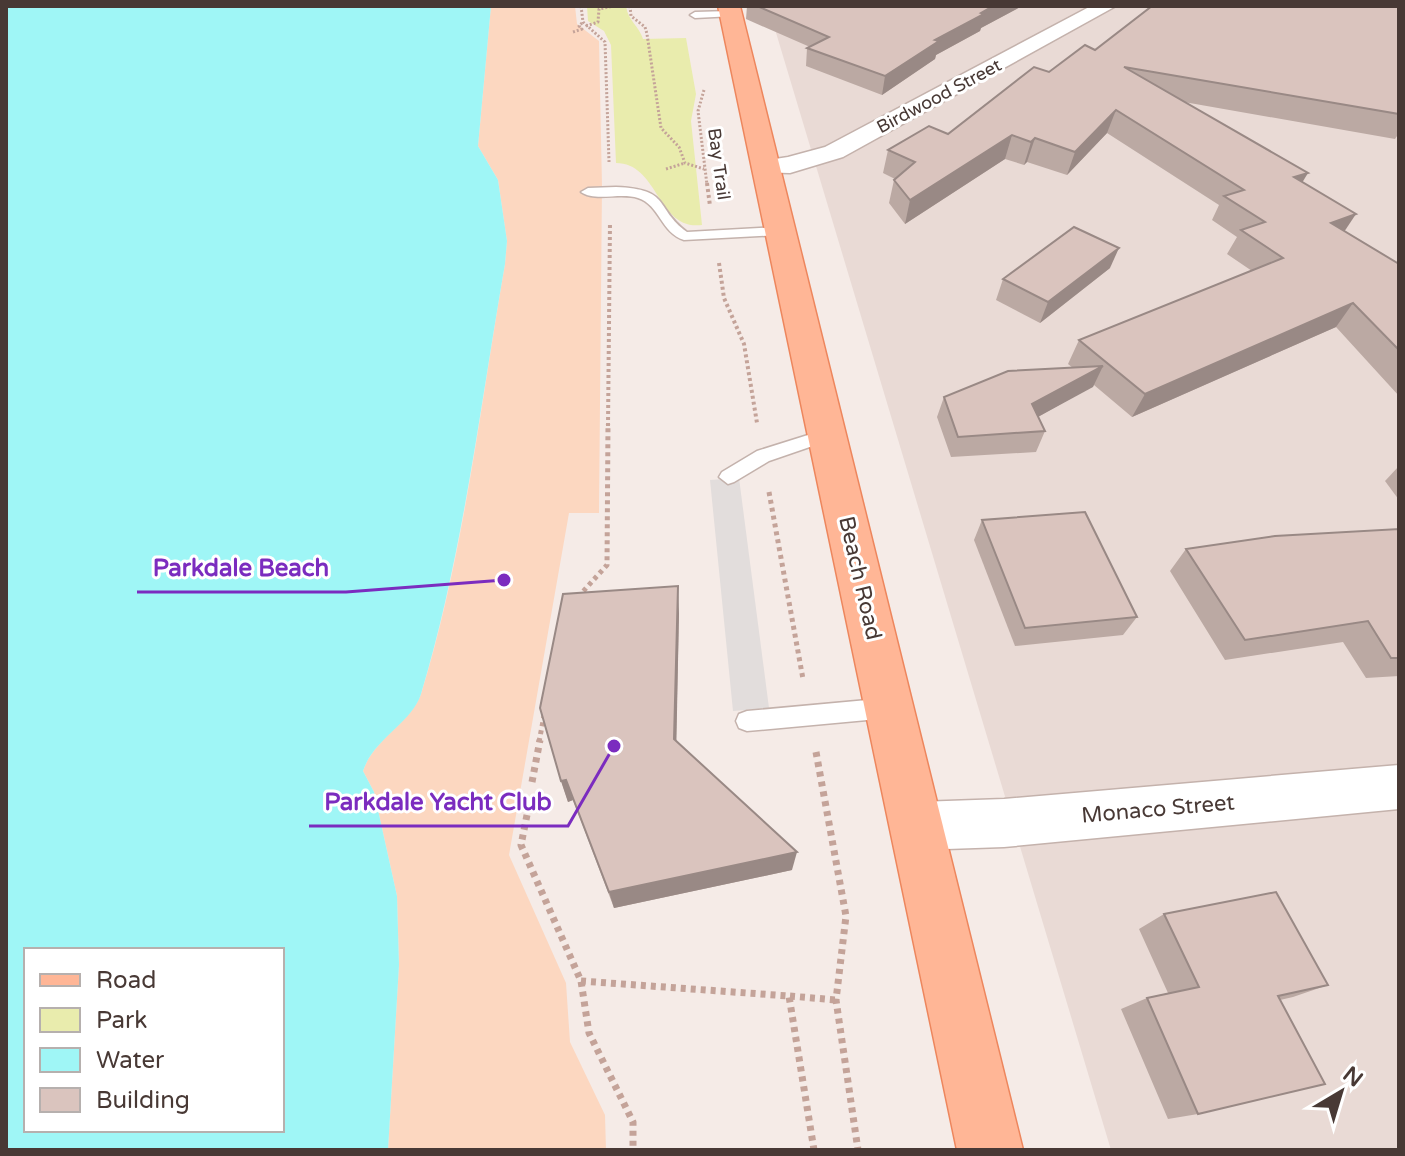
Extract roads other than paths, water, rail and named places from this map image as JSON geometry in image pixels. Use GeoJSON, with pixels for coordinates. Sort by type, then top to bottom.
{"type":"FeatureCollection","features":[{"type":"Feature","properties":{"kind":"main road","name":"Beach Road"},"geometry":{"type":"LineString","coordinates":[[718,12],[765,167],[990,1150]]}},
{"type":"Feature","properties":{"kind":"street","name":"Birdwood Street"},"geometry":{"type":"LineString","coordinates":[[765,167],[790,165],[834,152],[1106,6]]}},
{"type":"Feature","properties":{"kind":"street","name":"Monaco Street"},"geometry":{"type":"LineString","coordinates":[[918,826],[1004,823],[1399,787]]}},
{"type":"Feature","properties":{"kind":"lane"},"geometry":{"type":"LineString","coordinates":[[588,192],[624,190],[647,196],[658,203],[676,232],[684,236],[779,231]]}},
{"type":"Feature","properties":{"kind":"lane"},"geometry":{"type":"LineString","coordinates":[[728,477],[763,456],[827,435]]}},
{"type":"Feature","properties":{"kind":"lane"},"geometry":{"type":"LineString","coordinates":[[747,721],[889,708]]}},
{"type":"Feature","properties":{"kind":"water"},"geometry":{"type":"Polygon","coordinates":[[[6,6],[491,6],[478,146],[498,180],[507,241],[479,426],[448,588],[421,694],[410,714],[375,749],[363,771],[374,792],[397,896],[399,965],[388,1150],[6,1150],[6,6]]]}},
{"type":"Feature","properties":{"kind":"place","name":"Parkdale Beach"},"geometry":{"type":"Point","coordinates":[504,580]}},
{"type":"Feature","properties":{"kind":"place","name":"Parkdale Yacht Club"},"geometry":{"type":"Point","coordinates":[614,746]}}]}
